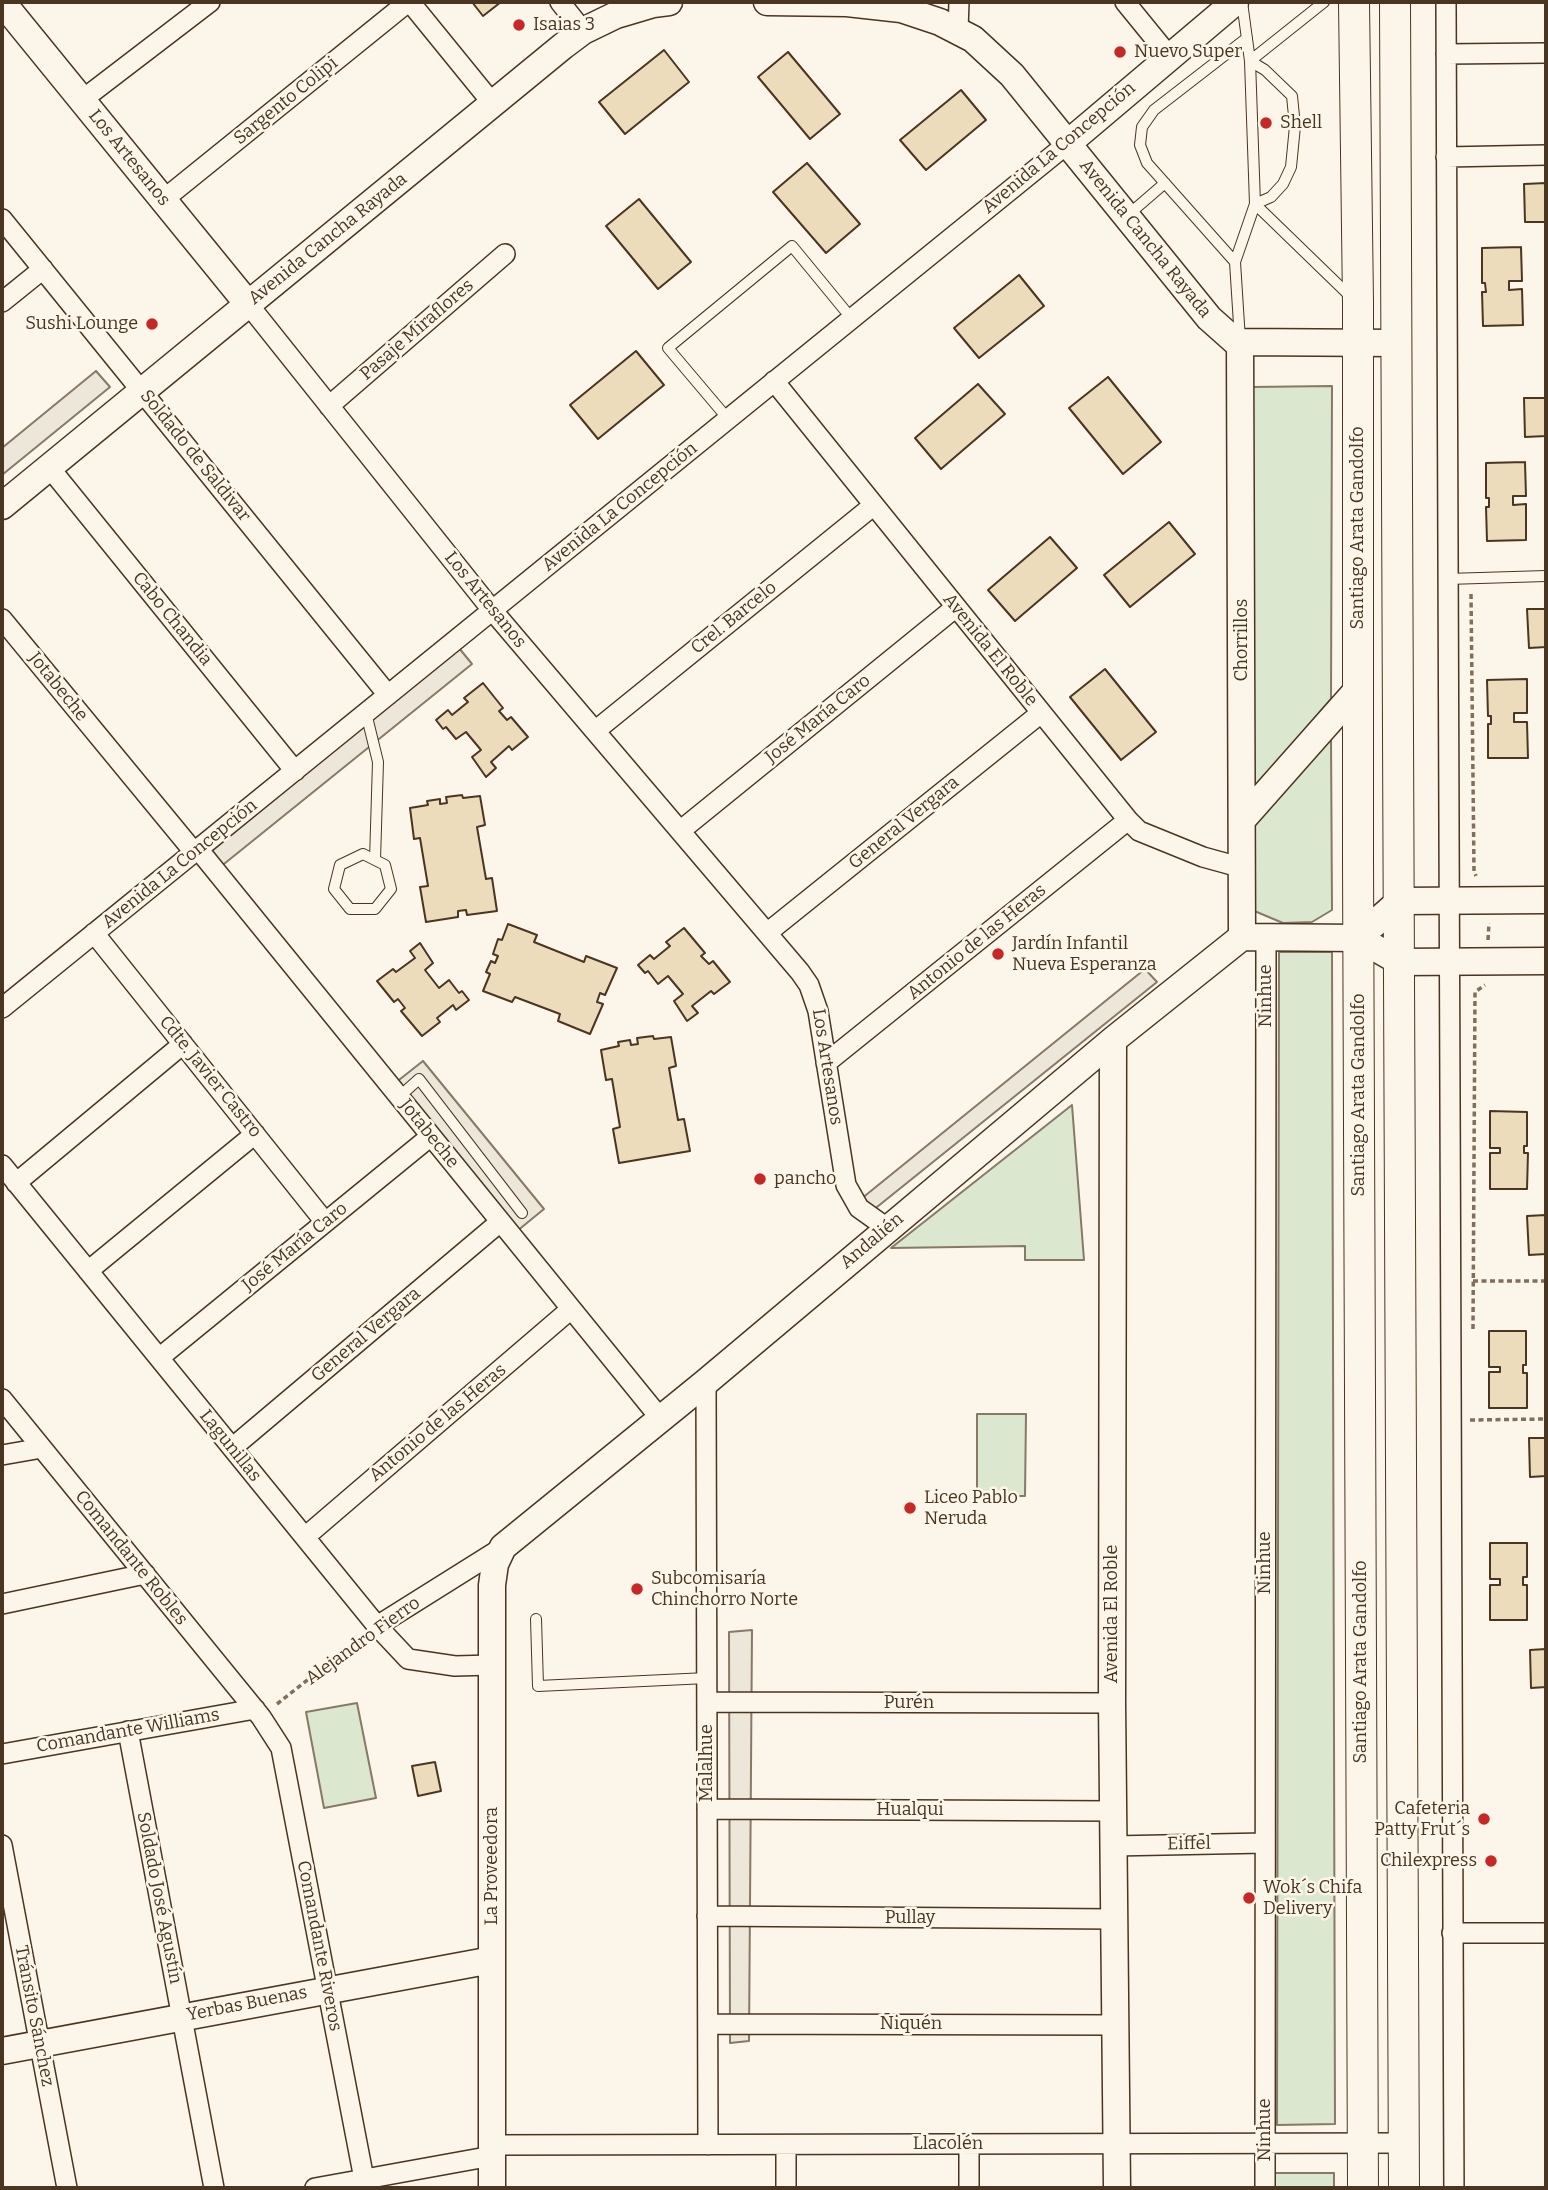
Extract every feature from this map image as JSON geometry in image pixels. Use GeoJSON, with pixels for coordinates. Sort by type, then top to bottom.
{"type":"FeatureCollection","features":[{"type":"Feature","properties":{"kind":"main road","name":"Santiago Arata Gandolfo"},"geometry":{"type":"LineString","coordinates":[[1354,2],[1358,303],[1363,2188]]}},
{"type":"Feature","properties":{"kind":"main road"},"geometry":{"type":"LineString","coordinates":[[1395,2],[1404,2188]]}},
{"type":"Feature","properties":{"kind":"street"},"geometry":{"type":"LineString","coordinates":[[82,100],[210,2]]}},
{"type":"Feature","properties":{"kind":"street"},"geometry":{"type":"LineString","coordinates":[[409,2],[493,104]]}},
{"type":"Feature","properties":{"kind":"street","name":"Sargento Colipi"},"geometry":{"type":"LineString","coordinates":[[163,200],[409,2]]}},
{"type":"Feature","properties":{"kind":"street"},"geometry":{"type":"LineString","coordinates":[[560,2],[583,31]]}},
{"type":"Feature","properties":{"kind":"street","name":"Avenida Cancha Rayada"},"geometry":{"type":"LineString","coordinates":[[2,506],[583,31],[624,12],[670,2]]}},
{"type":"Feature","properties":{"kind":"street","name":"Avenida Cancha Rayada"},"geometry":{"type":"LineString","coordinates":[[767,2],[874,5],[901,9],[958,30],[986,50],[1012,75],[1209,318],[1230,338],[1240,343]]}},
{"type":"Feature","properties":{"kind":"street"},"geometry":{"type":"LineString","coordinates":[[958,30],[960,2]]}},
{"type":"Feature","properties":{"kind":"street"},"geometry":{"type":"LineString","coordinates":[[1125,2],[1169,56]]}},
{"type":"Feature","properties":{"kind":"street","name":"Avenida La Concepción"},"geometry":{"type":"LineString","coordinates":[[2,1008],[1067,144],[1235,2]]}},
{"type":"Feature","properties":{"kind":"street"},"geometry":{"type":"LineString","coordinates":[[1446,2],[1454,2188]]}},
{"type":"Feature","properties":{"kind":"street","name":"Los Artesanos"},"geometry":{"type":"LineString","coordinates":[[6,3],[492,610],[800,972],[815,998],[846,1185],[859,1208],[887,1228]]}},
{"type":"Feature","properties":{"kind":"street"},"geometry":{"type":"LineString","coordinates":[[1446,54],[1546,53]]}},
{"type":"Feature","properties":{"kind":"street"},"geometry":{"type":"LineString","coordinates":[[1446,157],[1546,155]]}},
{"type":"Feature","properties":{"kind":"street","name":"Soldado de Saldivar"},"geometry":{"type":"LineString","coordinates":[[2,219],[388,695]]}},
{"type":"Feature","properties":{"kind":"street","name":"Pasaje Miraflores"},"geometry":{"type":"LineString","coordinates":[[329,406],[505,254]]}},
{"type":"Feature","properties":{"kind":"street"},"geometry":{"type":"LineString","coordinates":[[2,302],[43,269]]}},
{"type":"Feature","properties":{"kind":"street"},"geometry":{"type":"LineString","coordinates":[[1240,343],[1397,342]]}},
{"type":"Feature","properties":{"kind":"street","name":"Chorrillos"},"geometry":{"type":"LineString","coordinates":[[1240,343],[1242,868],[1254,937]]}},
{"type":"Feature","properties":{"kind":"street","name":"Avenida El Roble"},"geometry":{"type":"LineString","coordinates":[[774,382],[1128,820],[1139,831],[1203,857],[1242,868]]}},
{"type":"Feature","properties":{"kind":"street","name":"Cabo Chandia"},"geometry":{"type":"LineString","coordinates":[[49,467],[295,771]]}},
{"type":"Feature","properties":{"kind":"street","name":"Crel. Barcelo"},"geometry":{"type":"LineString","coordinates":[[595,731],[874,505]]}},
{"type":"Feature","properties":{"kind":"street","name":"José María Caro"},"geometry":{"type":"LineString","coordinates":[[680,831],[956,607]]}},
{"type":"Feature","properties":{"kind":"street","name":"Jotabeche"},"geometry":{"type":"LineString","coordinates":[[2,619],[399,1097],[660,1418]]}},
{"type":"Feature","properties":{"kind":"street"},"geometry":{"type":"LineString","coordinates":[[1243,819],[1358,689]]}},
{"type":"Feature","properties":{"kind":"street","name":"General Vergara"},"geometry":{"type":"LineString","coordinates":[[767,933],[1041,713]]}},
{"type":"Feature","properties":{"kind":"street","name":"Antonio de las Heras"},"geometry":{"type":"LineString","coordinates":[[826,1063],[1128,820]]}},
{"type":"Feature","properties":{"kind":"street"},"geometry":{"type":"LineString","coordinates":[[1358,938],[1400,901],[1546,900]]}},
{"type":"Feature","properties":{"kind":"street","name":"Cdte. Javier Castro"},"geometry":{"type":"LineString","coordinates":[[94,933],[325,1222]]}},
{"type":"Feature","properties":{"kind":"street"},"geometry":{"type":"LineString","coordinates":[[1254,937],[1358,938],[1400,962],[1546,961]]}},
{"type":"Feature","properties":{"kind":"street","name":"Andalién"},"geometry":{"type":"LineString","coordinates":[[503,1547],[706,1382],[1113,1040],[1254,937]]}},
{"type":"Feature","properties":{"kind":"street","name":"Ninhue"},"geometry":{"type":"LineString","coordinates":[[1254,937],[1265,1843],[1265,2188]]}},
{"type":"Feature","properties":{"kind":"street","name":"Avenida El Roble"},"geometry":{"type":"LineString","coordinates":[[1113,1040],[1112,1703],[1116,2188]]}},
{"type":"Feature","properties":{"kind":"street"},"geometry":{"type":"LineString","coordinates":[[16,1183],[183,1044]]}},
{"type":"Feature","properties":{"kind":"street"},"geometry":{"type":"LineString","coordinates":[[88,1271],[255,1134]]}},
{"type":"Feature","properties":{"kind":"street","name":"José María Caro"},"geometry":{"type":"LineString","coordinates":[[159,1358],[430,1136]]}},
{"type":"Feature","properties":{"kind":"street","name":"Lagunillas"},"geometry":{"type":"LineString","coordinates":[[2,1165],[377,1626],[408,1659],[455,1666],[492,1665]]}},
{"type":"Feature","properties":{"kind":"street","name":"General Vergara"},"geometry":{"type":"LineString","coordinates":[[232,1448],[500,1222]]}},
{"type":"Feature","properties":{"kind":"street","name":"Antonio de las Heras"},"geometry":{"type":"LineString","coordinates":[[304,1537],[571,1309]]}},
{"type":"Feature","properties":{"kind":"street","name":"Malalhue"},"geometry":{"type":"LineString","coordinates":[[706,1382],[708,2145]]}},
{"type":"Feature","properties":{"kind":"street","name":"Comandante Robles"},"geometry":{"type":"LineString","coordinates":[[2,1399],[258,1713]]}},
{"type":"Feature","properties":{"kind":"street"},"geometry":{"type":"LineString","coordinates":[[2,1455],[42,1448]]}},
{"type":"Feature","properties":{"kind":"street","name":"Alejandro Fierro"},"geometry":{"type":"LineString","coordinates":[[377,1626],[503,1547]]}},
{"type":"Feature","properties":{"kind":"street","name":"La Proveedora"},"geometry":{"type":"LineString","coordinates":[[492,2188],[492,1585],[495,1564],[503,1547]]}},
{"type":"Feature","properties":{"kind":"street"},"geometry":{"type":"LineString","coordinates":[[2,1604],[145,1574]]}},
{"type":"Feature","properties":{"kind":"street","name":"Purén"},"geometry":{"type":"LineString","coordinates":[[707,1702],[1112,1703]]}},
{"type":"Feature","properties":{"kind":"street","name":"Comandante Williams"},"geometry":{"type":"LineString","coordinates":[[2,1754],[128,1731],[258,1713]]}},
{"type":"Feature","properties":{"kind":"street","name":"Comandante Riveros"},"geometry":{"type":"LineString","coordinates":[[258,1713],[281,1748],[363,2179]]}},
{"type":"Feature","properties":{"kind":"street","name":"Soldado José Agustín"},"geometry":{"type":"LineString","coordinates":[[128,1731],[214,2188]]}},
{"type":"Feature","properties":{"kind":"street","name":"Hualqui"},"geometry":{"type":"LineString","coordinates":[[707,1809],[1113,1811]]}},
{"type":"Feature","properties":{"kind":"street","name":"Eiffel"},"geometry":{"type":"LineString","coordinates":[[1113,1846],[1265,1843]]}},
{"type":"Feature","properties":{"kind":"street","name":"Tránsito Sánchez"},"geometry":{"type":"LineString","coordinates":[[2,1845],[67,2188]]}},
{"type":"Feature","properties":{"kind":"street","name":"Pullay"},"geometry":{"type":"LineString","coordinates":[[707,1916],[1114,1919]]}},
{"type":"Feature","properties":{"kind":"street"},"geometry":{"type":"LineString","coordinates":[[1452,1933],[1546,1933]]}},
{"type":"Feature","properties":{"kind":"street","name":"Yerbas Buenas"},"geometry":{"type":"LineString","coordinates":[[2,2051],[492,1960]]}},
{"type":"Feature","properties":{"kind":"street","name":"Ñiquén"},"geometry":{"type":"LineString","coordinates":[[708,2024],[1115,2025]]}},
{"type":"Feature","properties":{"kind":"street","name":"Llacolén"},"geometry":{"type":"LineString","coordinates":[[315,2188],[492,2151],[708,2145],[1404,2143]]}},
{"type":"Feature","properties":{"kind":"street"},"geometry":{"type":"LineString","coordinates":[[969,2144],[969,2188]]}},
{"type":"Feature","properties":{"kind":"street"},"geometry":{"type":"LineString","coordinates":[[786,2145],[786,2188]]}},
{"type":"Feature","properties":{"kind":"lane"},"geometry":{"type":"LineString","coordinates":[[1240,343],[1235,262],[1255,204],[1251,61],[1242,2]]}},
{"type":"Feature","properties":{"kind":"lane"},"geometry":{"type":"LineString","coordinates":[[1251,61],[1324,2]]}},
{"type":"Feature","properties":{"kind":"lane"},"geometry":{"type":"LineString","coordinates":[[1235,262],[1147,163],[1140,145],[1142,127],[1154,110],[1247,37]]}},
{"type":"Feature","properties":{"kind":"lane"},"geometry":{"type":"LineString","coordinates":[[1251,61],[1265,70],[1292,96],[1295,127],[1291,167],[1283,184],[1271,197],[1255,204]]}},
{"type":"Feature","properties":{"kind":"lane"},"geometry":{"type":"LineString","coordinates":[[1126,216],[1165,183]]}},
{"type":"Feature","properties":{"kind":"lane"},"geometry":{"type":"LineString","coordinates":[[1255,204],[1358,303]]}},
{"type":"Feature","properties":{"kind":"lane"},"geometry":{"type":"LineString","coordinates":[[728,419],[668,348],[792,246],[852,318]]}},
{"type":"Feature","properties":{"kind":"lane"},"geometry":{"type":"LineString","coordinates":[[1447,579],[1546,576]]}},
{"type":"Feature","properties":{"kind":"lane"},"geometry":{"type":"LineString","coordinates":[[366,713],[378,762],[375,860]]}},
{"type":"Feature","properties":{"kind":"lane"},"geometry":{"type":"LineString","coordinates":[[363,854],[375,860],[385,865],[391,889],[375,909],[350,909],[334,889],[340,865],[363,854]]}},
{"type":"Feature","properties":{"kind":"lane"},"geometry":{"type":"LineString","coordinates":[[399,1097],[419,1079],[522,1213]]}},
{"type":"Feature","properties":{"kind":"lane"},"geometry":{"type":"LineString","coordinates":[[536,1619],[538,1686],[707,1678]]}},
{"type":"Feature","properties":{"kind":"path"},"geometry":{"type":"LineString","coordinates":[[1471,578],[1474,871],[1489,900],[1487,984],[1475,992],[1473,1337]]}},
{"type":"Feature","properties":{"kind":"path"},"geometry":{"type":"LineString","coordinates":[[1450,1281],[1546,1281]]}},
{"type":"Feature","properties":{"kind":"path"},"geometry":{"type":"LineString","coordinates":[[1450,1420],[1546,1419]]}},
{"type":"Feature","properties":{"kind":"path","name":"Alejandro Fierro"},"geometry":{"type":"LineString","coordinates":[[258,1713],[377,1626]]}},
{"type":"Feature","properties":{"kind":"green space"},"geometry":{"type":"Polygon","coordinates":[[[1332,386],[1331,699],[1251,792],[1252,387],[1332,386]]]}},
{"type":"Feature","properties":{"kind":"green space"},"geometry":{"type":"Polygon","coordinates":[[[1331,739],[1332,910],[1312,922],[1283,923],[1252,910],[1251,827],[1331,739]]]}},
{"type":"Feature","properties":{"kind":"green space"},"geometry":{"type":"Polygon","coordinates":[[[1279,952],[1332,952],[1335,2124],[1277,2125],[1279,952]]]}},
{"type":"Feature","properties":{"kind":"green space"},"geometry":{"type":"Polygon","coordinates":[[[1072,1105],[1084,1260],[1025,1260],[1025,1246],[891,1248],[1072,1105]]]}},
{"type":"Feature","properties":{"kind":"green space"},"geometry":{"type":"Polygon","coordinates":[[[977,1414],[1026,1414],[1025,1496],[977,1496],[977,1414]]]}},
{"type":"Feature","properties":{"kind":"green space"},"geometry":{"type":"Polygon","coordinates":[[[357,1703],[376,1798],[324,1808],[306,1712],[357,1703]]]}},
{"type":"Feature","properties":{"kind":"green space"},"geometry":{"type":"Polygon","coordinates":[[[1266,2173],[1334,2173],[1334,2188],[1267,2188],[1266,2173]]]}},
{"type":"Feature","properties":{"kind":"shaded area"},"geometry":{"type":"Polygon","coordinates":[[[96,371],[110,387],[2,475],[2,448],[96,371]]]}},
{"type":"Feature","properties":{"kind":"shaded area"},"geometry":{"type":"Polygon","coordinates":[[[459,648],[472,664],[219,868],[207,855],[459,648]]]}},
{"type":"Feature","properties":{"kind":"shaded area"},"geometry":{"type":"Polygon","coordinates":[[[1145,969],[1157,982],[872,1211],[861,1199],[1145,969]]]}},
{"type":"Feature","properties":{"kind":"shaded area"},"geometry":{"type":"Polygon","coordinates":[[[423,1061],[544,1209],[511,1236],[390,1087],[423,1061]]]}},
{"type":"Feature","properties":{"kind":"shaded area"},"geometry":{"type":"Polygon","coordinates":[[[752,1630],[749,2041],[730,2043],[729,1632],[752,1630]]]}},
{"type":"Feature","properties":{"kind":"building"},"geometry":{"type":"Polygon","coordinates":[[[472,2],[501,2],[483,16],[472,2]]]}},
{"type":"Feature","properties":{"kind":"building"},"geometry":{"type":"Polygon","coordinates":[[[664,50],[689,82],[625,134],[599,102],[664,50]]]}},
{"type":"Feature","properties":{"kind":"building"},"geometry":{"type":"Polygon","coordinates":[[[788,52],[840,114],[810,139],[758,77],[788,52]]]}},
{"type":"Feature","properties":{"kind":"building"},"geometry":{"type":"Polygon","coordinates":[[[961,90],[986,120],[926,170],[900,140],[961,90]]]}},
{"type":"Feature","properties":{"kind":"building"},"geometry":{"type":"Polygon","coordinates":[[[807,163],[860,224],[826,253],[773,192],[807,163]]]}},
{"type":"Feature","properties":{"kind":"building"},"geometry":{"type":"Polygon","coordinates":[[[1546,183],[1546,222],[1525,222],[1524,184],[1546,183]]]}},
{"type":"Feature","properties":{"kind":"building"},"geometry":{"type":"Polygon","coordinates":[[[639,199],[691,262],[658,289],[606,226],[639,199]]]}},
{"type":"Feature","properties":{"kind":"building"},"geometry":{"type":"Polygon","coordinates":[[[1521,247],[1522,281],[1509,281],[1509,290],[1522,289],[1523,325],[1483,326],[1482,292],[1486,292],[1485,283],[1482,283],[1482,248],[1521,247]]]}},
{"type":"Feature","properties":{"kind":"building"},"geometry":{"type":"Polygon","coordinates":[[[1019,275],[1044,306],[979,358],[954,328],[1019,275]]]}},
{"type":"Feature","properties":{"kind":"building"},"geometry":{"type":"Polygon","coordinates":[[[636,351],[664,385],[598,439],[570,405],[636,351]]]}},
{"type":"Feature","properties":{"kind":"building"},"geometry":{"type":"Polygon","coordinates":[[[1108,377],[1161,442],[1123,474],[1069,408],[1108,377]]]}},
{"type":"Feature","properties":{"kind":"building"},"geometry":{"type":"Polygon","coordinates":[[[978,384],[1005,414],[941,469],[915,438],[978,384]]]}},
{"type":"Feature","properties":{"kind":"building"},"geometry":{"type":"Polygon","coordinates":[[[1524,398],[1546,398],[1546,436],[1525,437],[1524,398]]]}},
{"type":"Feature","properties":{"kind":"building"},"geometry":{"type":"Polygon","coordinates":[[[1525,462],[1526,496],[1513,496],[1513,505],[1526,504],[1526,540],[1487,541],[1486,507],[1489,507],[1489,498],[1486,498],[1486,463],[1525,462]]]}},
{"type":"Feature","properties":{"kind":"building"},"geometry":{"type":"Polygon","coordinates":[[[1169,522],[1195,554],[1130,607],[1104,575],[1169,522]]]}},
{"type":"Feature","properties":{"kind":"building"},"geometry":{"type":"Polygon","coordinates":[[[1050,537],[1077,568],[1015,621],[988,590],[1050,537]]]}},
{"type":"Feature","properties":{"kind":"building"},"geometry":{"type":"Polygon","coordinates":[[[1527,609],[1546,609],[1546,647],[1529,648],[1527,609]]]}},
{"type":"Feature","properties":{"kind":"building"},"geometry":{"type":"Polygon","coordinates":[[[1105,669],[1156,732],[1121,760],[1070,697],[1105,669]]]}},
{"type":"Feature","properties":{"kind":"building"},"geometry":{"type":"Polygon","coordinates":[[[1527,679],[1527,713],[1514,713],[1514,722],[1527,722],[1528,758],[1488,758],[1488,724],[1491,724],[1491,716],[1488,716],[1487,680],[1527,679]]]}},
{"type":"Feature","properties":{"kind":"building"},"geometry":{"type":"Polygon","coordinates":[[[483,683],[503,708],[499,711],[507,720],[511,717],[528,737],[512,750],[509,746],[491,762],[496,768],[486,777],[472,757],[481,750],[466,732],[456,739],[436,720],[448,710],[452,715],[468,702],[464,698],[483,683]]]}},
{"type":"Feature","properties":{"kind":"building"},"geometry":{"type":"Polygon","coordinates":[[[462,795],[463,798],[480,796],[485,825],[477,827],[486,879],[492,878],[497,911],[467,915],[466,910],[458,911],[458,917],[426,922],[420,887],[428,886],[420,838],[414,839],[410,808],[428,805],[427,801],[440,799],[440,804],[447,803],[446,797],[462,795]]]}},
{"type":"Feature","properties":{"kind":"building"},"geometry":{"type":"Polygon","coordinates":[[[508,924],[537,935],[534,942],[584,962],[586,956],[617,968],[605,995],[600,993],[597,1002],[603,1004],[590,1034],[558,1021],[560,1014],[515,997],[512,1002],[483,991],[490,974],[486,972],[491,961],[495,963],[498,956],[493,954],[498,939],[502,940],[508,924]]]}},
{"type":"Feature","properties":{"kind":"building"},"geometry":{"type":"Polygon","coordinates":[[[684,928],[705,953],[701,956],[709,964],[713,961],[730,982],[714,994],[711,991],[692,1006],[698,1013],[687,1021],[674,1001],[683,994],[668,976],[658,984],[648,971],[645,973],[638,965],[650,955],[654,959],[670,946],[666,942],[684,928]]]}},
{"type":"Feature","properties":{"kind":"building"},"geometry":{"type":"Polygon","coordinates":[[[420,943],[433,963],[425,970],[439,988],[449,980],[459,993],[462,991],[469,1000],[456,1010],[453,1005],[437,1018],[440,1022],[422,1036],[401,1011],[405,1008],[398,999],[394,1002],[377,981],[393,969],[396,972],[415,958],[410,951],[420,943]]]}},
{"type":"Feature","properties":{"kind":"building"},"geometry":{"type":"Polygon","coordinates":[[[653,1036],[654,1039],[671,1037],[676,1066],[669,1068],[678,1120],[684,1119],[690,1151],[619,1163],[613,1129],[620,1127],[612,1079],[606,1080],[601,1050],[630,1040],[631,1045],[638,1044],[637,1038],[653,1036]]]}},
{"type":"Feature","properties":{"kind":"building"},"geometry":{"type":"Polygon","coordinates":[[[1490,1111],[1527,1112],[1527,1146],[1524,1146],[1524,1153],[1528,1153],[1527,1189],[1490,1189],[1490,1153],[1500,1153],[1500,1148],[1490,1148],[1490,1111]]]}},
{"type":"Feature","properties":{"kind":"building"},"geometry":{"type":"Polygon","coordinates":[[[1546,1215],[1546,1254],[1529,1255],[1527,1216],[1546,1215]]]}},
{"type":"Feature","properties":{"kind":"building"},"geometry":{"type":"Polygon","coordinates":[[[1489,1331],[1526,1331],[1526,1365],[1523,1365],[1523,1373],[1527,1373],[1527,1408],[1489,1408],[1489,1372],[1500,1372],[1500,1367],[1489,1367],[1489,1331]]]}},
{"type":"Feature","properties":{"kind":"building"},"geometry":{"type":"Polygon","coordinates":[[[1529,1438],[1546,1438],[1546,1476],[1530,1477],[1529,1438]]]}},
{"type":"Feature","properties":{"kind":"building"},"geometry":{"type":"Polygon","coordinates":[[[1490,1543],[1527,1543],[1527,1577],[1523,1577],[1523,1585],[1527,1585],[1527,1620],[1490,1620],[1490,1585],[1500,1585],[1500,1579],[1490,1579],[1490,1543]]]}},
{"type":"Feature","properties":{"kind":"building"},"geometry":{"type":"Polygon","coordinates":[[[1546,1649],[1546,1687],[1531,1688],[1530,1650],[1546,1649]]]}},
{"type":"Feature","properties":{"kind":"building"},"geometry":{"type":"Polygon","coordinates":[[[435,1762],[441,1791],[418,1796],[412,1766],[435,1762]]]}},
{"type":"Feature","properties":{"kind":"place","name":"Isaias 3"},"geometry":{"type":"Point","coordinates":[519,25]}},
{"type":"Feature","properties":{"kind":"place","name":"Nuevo Super"},"geometry":{"type":"Point","coordinates":[1120,52]}},
{"type":"Feature","properties":{"kind":"place","name":"Shell"},"geometry":{"type":"Point","coordinates":[1266,123]}},
{"type":"Feature","properties":{"kind":"place","name":"Sushi Lounge"},"geometry":{"type":"Point","coordinates":[152,324]}},
{"type":"Feature","properties":{"kind":"place","name":"Jardín Infantil Nueva Esperanza"},"geometry":{"type":"Point","coordinates":[998,954]}},
{"type":"Feature","properties":{"kind":"place","name":"pancho"},"geometry":{"type":"Point","coordinates":[760,1179]}},
{"type":"Feature","properties":{"kind":"place","name":"Liceo Pablo Neruda"},"geometry":{"type":"Point","coordinates":[910,1508]}},
{"type":"Feature","properties":{"kind":"place","name":"Subcomisaría Chinchorro Norte"},"geometry":{"type":"Point","coordinates":[637,1589]}},
{"type":"Feature","properties":{"kind":"place","name":"Cafeteria Patty Frut´s"},"geometry":{"type":"Point","coordinates":[1484,1819]}},
{"type":"Feature","properties":{"kind":"place","name":"Chilexpress"},"geometry":{"type":"Point","coordinates":[1491,1861]}},
{"type":"Feature","properties":{"kind":"place","name":"Wok´s Chifa Delivery"},"geometry":{"type":"Point","coordinates":[1249,1898]}}]}
